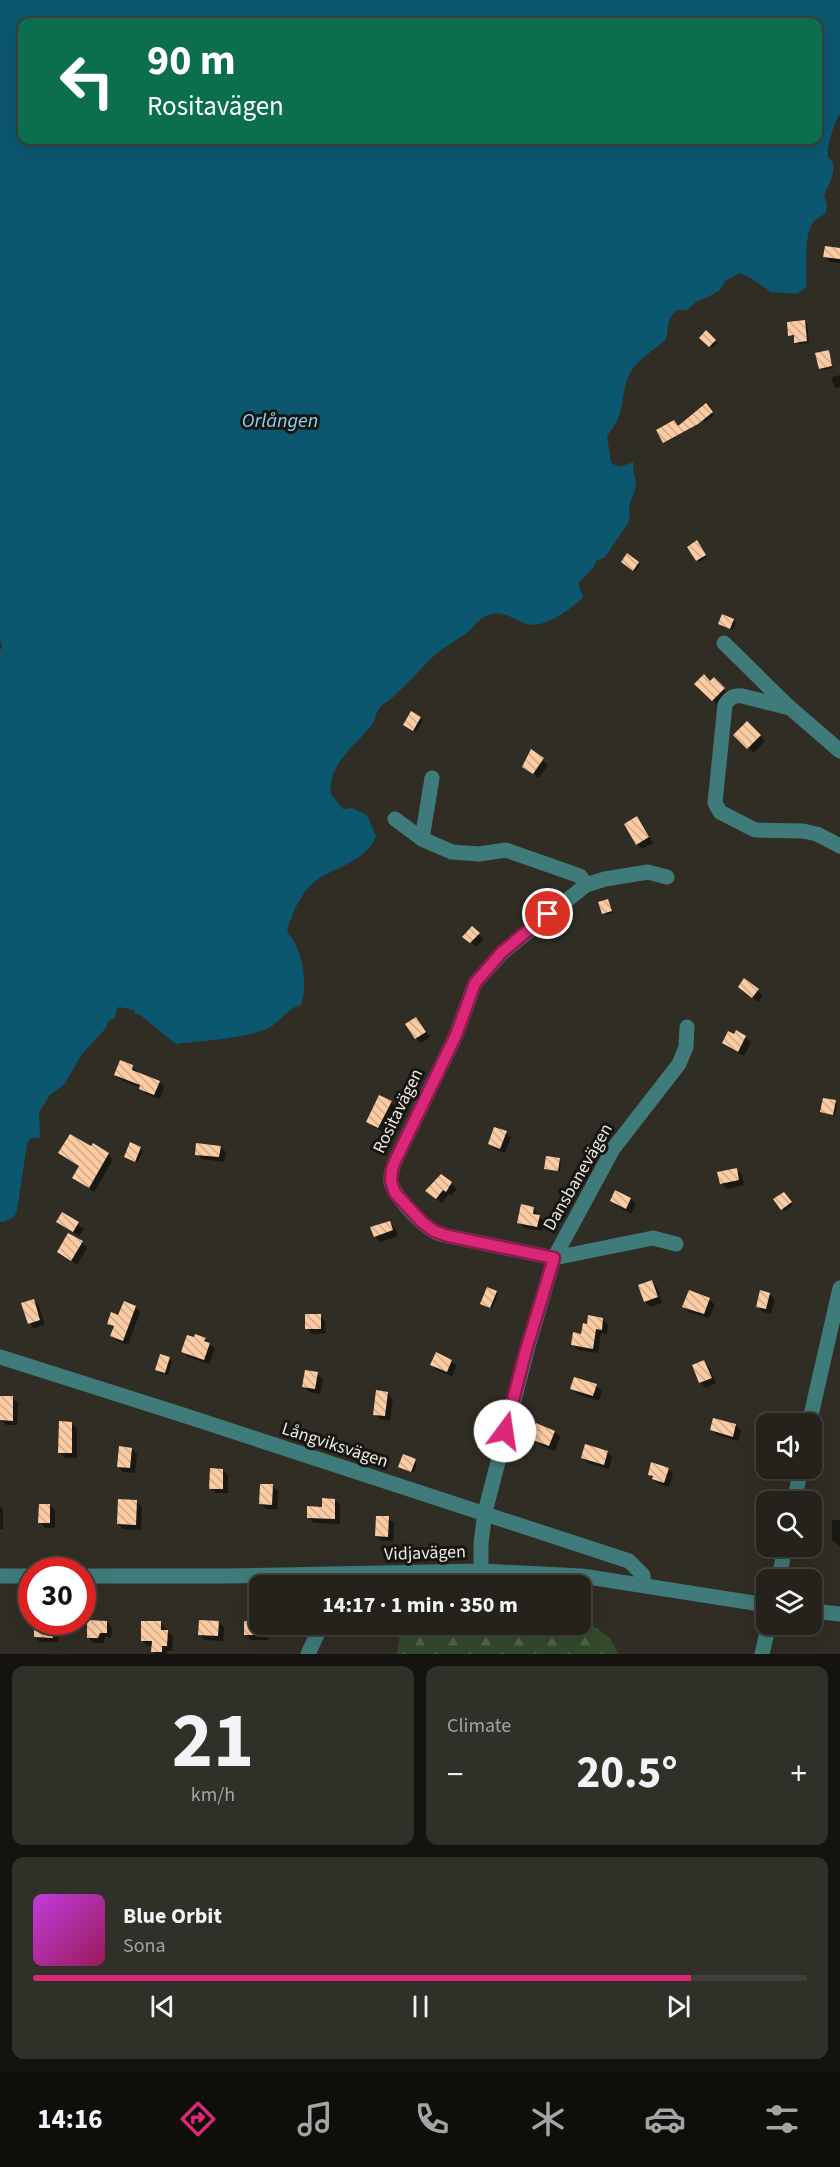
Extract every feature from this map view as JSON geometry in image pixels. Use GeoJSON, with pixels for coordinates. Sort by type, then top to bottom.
{"type":"FeatureCollection","features":[{"type":"Feature","properties":{"kind":"street"},"geometry":{"type":"LineString","coordinates":[[724,643],[790,708],[840,751]]}},
{"type":"Feature","properties":{"kind":"street"},"geometry":{"type":"LineString","coordinates":[[790,708],[742,696],[728,699],[725,705],[715,803],[720,812],[755,830],[803,831],[817,834],[840,846]]}},
{"type":"Feature","properties":{"kind":"street"},"geometry":{"type":"LineString","coordinates":[[422,839],[432,778]]}},
{"type":"Feature","properties":{"kind":"street"},"geometry":{"type":"LineString","coordinates":[[395,819],[422,839],[452,852],[479,854],[506,850],[580,876],[586,885]]}},
{"type":"Feature","properties":{"kind":"street","name":"Rositavägen"},"geometry":{"type":"LineString","coordinates":[[668,877],[648,872],[605,879],[586,885],[502,952],[475,983],[456,1035],[396,1159],[391,1181],[395,1193],[434,1231],[448,1236],[554,1258],[653,1239],[676,1244]]}},
{"type":"Feature","properties":{"kind":"street","name":"Dansbanevägen"},"geometry":{"type":"LineString","coordinates":[[481,1571],[485,1512],[526,1350],[554,1258],[613,1149],[679,1064],[686,1047],[687,1027]]}},
{"type":"Feature","properties":{"kind":"street"},"geometry":{"type":"LineString","coordinates":[[812,1413],[840,1288]]}},
{"type":"Feature","properties":{"kind":"street","name":"Långviksvägen"},"geometry":{"type":"LineString","coordinates":[[0,1357],[485,1512],[629,1561],[643,1575],[643,1585]]}},
{"type":"Feature","properties":{"kind":"street","name":"Vidjavägen"},"geometry":{"type":"LineString","coordinates":[[419,1575],[481,1571],[582,1576],[756,1603]]}},
{"type":"Feature","properties":{"kind":"street"},"geometry":{"type":"LineString","coordinates":[[0,1576],[18,1576]]}},
{"type":"Feature","properties":{"kind":"street","name":"Vidjavägen"},"geometry":{"type":"LineString","coordinates":[[96,1576],[249,1579]]}},
{"type":"Feature","properties":{"kind":"street"},"geometry":{"type":"LineString","coordinates":[[822,1612],[840,1614]]}},
{"type":"Feature","properties":{"kind":"street"},"geometry":{"type":"LineString","coordinates":[[308,1654],[317,1635]]}},
{"type":"Feature","properties":{"kind":"street"},"geometry":{"type":"LineString","coordinates":[[762,1654],[766,1635]]}},
{"type":"Feature","properties":{"kind":"green space"},"geometry":{"type":"Polygon","coordinates":[[[591,1624],[610,1638],[618,1654],[397,1654],[400,1635],[591,1635],[591,1624]]]}},
{"type":"Feature","properties":{"kind":"water","name":"Orlången"},"geometry":{"type":"Polygon","coordinates":[[[0,0],[840,0],[840,113],[828,147],[828,157],[833,170],[824,195],[827,205],[826,213],[814,221],[808,235],[806,287],[797,294],[771,292],[740,273],[725,281],[720,290],[714,294],[696,302],[687,310],[678,310],[673,314],[669,320],[666,339],[641,360],[629,375],[620,412],[607,436],[611,463],[619,467],[634,462],[635,490],[629,506],[628,523],[605,557],[596,561],[594,567],[578,583],[583,597],[565,612],[541,624],[527,624],[498,613],[484,617],[467,633],[437,653],[381,706],[371,726],[338,765],[333,774],[331,794],[343,809],[352,808],[367,815],[376,836],[372,844],[360,856],[314,882],[303,894],[295,908],[287,931],[295,943],[302,965],[304,990],[301,1005],[296,1006],[264,1030],[231,1038],[176,1044],[139,1014],[135,1014],[134,1010],[119,1007],[115,1018],[109,1020],[105,1029],[82,1054],[64,1085],[50,1095],[39,1112],[40,1138],[30,1138],[27,1144],[17,1211],[14,1217],[3,1222],[0,1221],[0,650],[2,647],[0,639],[0,0]]]}},
{"type":"Feature","properties":{"kind":"building"},"geometry":{"type":"Polygon","coordinates":[[[825,246],[840,248],[840,259],[823,257],[825,246]]]}},
{"type":"Feature","properties":{"kind":"building"},"geometry":{"type":"Polygon","coordinates":[[[805,320],[807,341],[794,343],[794,335],[788,336],[787,322],[805,320]]]}},
{"type":"Feature","properties":{"kind":"building"},"geometry":{"type":"Polygon","coordinates":[[[706,330],[716,340],[709,347],[699,338],[706,330]]]}},
{"type":"Feature","properties":{"kind":"building"},"geometry":{"type":"Polygon","coordinates":[[[829,350],[832,366],[819,369],[815,353],[829,350]]]}},
{"type":"Feature","properties":{"kind":"building"},"geometry":{"type":"Polygon","coordinates":[[[706,403],[713,412],[698,424],[663,443],[656,430],[674,420],[678,426],[706,403]]]}},
{"type":"Feature","properties":{"kind":"building"},"geometry":{"type":"Polygon","coordinates":[[[697,540],[706,555],[696,561],[687,547],[697,540]]]}},
{"type":"Feature","properties":{"kind":"building"},"geometry":{"type":"Polygon","coordinates":[[[627,553],[639,562],[633,571],[621,562],[627,553]]]}},
{"type":"Feature","properties":{"kind":"building"},"geometry":{"type":"Polygon","coordinates":[[[722,614],[734,619],[730,629],[718,624],[722,614]]]}},
{"type":"Feature","properties":{"kind":"building"},"geometry":{"type":"Polygon","coordinates":[[[704,674],[710,681],[714,677],[725,688],[712,701],[694,684],[704,674]]]}},
{"type":"Feature","properties":{"kind":"building"},"geometry":{"type":"Polygon","coordinates":[[[411,711],[421,717],[413,731],[403,725],[411,711]]]}},
{"type":"Feature","properties":{"kind":"building"},"geometry":{"type":"Polygon","coordinates":[[[747,721],[761,735],[747,749],[733,735],[747,721]]]}},
{"type":"Feature","properties":{"kind":"building"},"geometry":{"type":"Polygon","coordinates":[[[531,749],[544,758],[533,774],[522,767],[531,749]]]}},
{"type":"Feature","properties":{"kind":"building"},"geometry":{"type":"Polygon","coordinates":[[[637,816],[649,837],[636,845],[624,824],[637,816]]]}},
{"type":"Feature","properties":{"kind":"building"},"geometry":{"type":"Polygon","coordinates":[[[608,899],[612,911],[602,914],[598,902],[608,899]]]}},
{"type":"Feature","properties":{"kind":"building"},"geometry":{"type":"Polygon","coordinates":[[[472,926],[480,933],[470,943],[462,937],[472,926]]]}},
{"type":"Feature","properties":{"kind":"building"},"geometry":{"type":"Polygon","coordinates":[[[744,978],[759,989],[752,998],[738,987],[744,978]]]}},
{"type":"Feature","properties":{"kind":"building"},"geometry":{"type":"Polygon","coordinates":[[[416,1017],[426,1032],[415,1039],[405,1024],[416,1017]]]}},
{"type":"Feature","properties":{"kind":"building"},"geometry":{"type":"Polygon","coordinates":[[[736,1030],[746,1036],[738,1052],[722,1043],[728,1031],[734,1034],[736,1030]]]}},
{"type":"Feature","properties":{"kind":"building"},"geometry":{"type":"Polygon","coordinates":[[[120,1060],[133,1065],[132,1070],[160,1081],[154,1095],[139,1089],[140,1085],[114,1075],[120,1060]]]}},
{"type":"Feature","properties":{"kind":"building"},"geometry":{"type":"Polygon","coordinates":[[[379,1095],[392,1101],[378,1128],[366,1122],[379,1095]]]}},
{"type":"Feature","properties":{"kind":"building"},"geometry":{"type":"Polygon","coordinates":[[[823,1098],[836,1100],[833,1115],[820,1112],[823,1098]]]}},
{"type":"Feature","properties":{"kind":"building"},"geometry":{"type":"Polygon","coordinates":[[[494,1127],[507,1131],[500,1149],[488,1144],[494,1127]]]}},
{"type":"Feature","properties":{"kind":"building"},"geometry":{"type":"Polygon","coordinates":[[[70,1134],[91,1146],[93,1143],[109,1153],[89,1188],[72,1178],[79,1166],[58,1153],[70,1134]]]}},
{"type":"Feature","properties":{"kind":"building"},"geometry":{"type":"Polygon","coordinates":[[[130,1142],[141,1147],[135,1162],[124,1157],[130,1142]]]}},
{"type":"Feature","properties":{"kind":"building"},"geometry":{"type":"Polygon","coordinates":[[[196,1143],[221,1146],[219,1157],[195,1155],[196,1143]]]}},
{"type":"Feature","properties":{"kind":"building"},"geometry":{"type":"Polygon","coordinates":[[[546,1156],[560,1158],[558,1171],[544,1169],[546,1156]]]}},
{"type":"Feature","properties":{"kind":"building"},"geometry":{"type":"Polygon","coordinates":[[[737,1168],[739,1180],[720,1184],[717,1172],[737,1168]]]}},
{"type":"Feature","properties":{"kind":"building"},"geometry":{"type":"Polygon","coordinates":[[[441,1174],[452,1182],[446,1192],[443,1190],[436,1199],[425,1191],[441,1174]]]}},
{"type":"Feature","properties":{"kind":"building"},"geometry":{"type":"Polygon","coordinates":[[[615,1190],[631,1198],[626,1209],[610,1201],[615,1190]]]}},
{"type":"Feature","properties":{"kind":"building"},"geometry":{"type":"Polygon","coordinates":[[[784,1192],[792,1202],[781,1210],[773,1199],[784,1192]]]}},
{"type":"Feature","properties":{"kind":"building"},"geometry":{"type":"Polygon","coordinates":[[[521,1204],[534,1207],[533,1214],[540,1215],[537,1227],[517,1223],[521,1204]]]}},
{"type":"Feature","properties":{"kind":"building"},"geometry":{"type":"Polygon","coordinates":[[[62,1212],[79,1222],[73,1232],[56,1222],[62,1212]]]}},
{"type":"Feature","properties":{"kind":"building"},"geometry":{"type":"Polygon","coordinates":[[[390,1221],[393,1230],[374,1237],[370,1227],[390,1221]]]}},
{"type":"Feature","properties":{"kind":"building"},"geometry":{"type":"Polygon","coordinates":[[[68,1233],[83,1241],[71,1261],[57,1252],[68,1233]]]}},
{"type":"Feature","properties":{"kind":"building"},"geometry":{"type":"Polygon","coordinates":[[[652,1280],[658,1297],[644,1302],[638,1285],[652,1280]]]}},
{"type":"Feature","properties":{"kind":"building"},"geometry":{"type":"Polygon","coordinates":[[[487,1287],[497,1291],[490,1308],[480,1304],[487,1287]]]}},
{"type":"Feature","properties":{"kind":"building"},"geometry":{"type":"Polygon","coordinates":[[[689,1290],[710,1298],[704,1314],[682,1307],[689,1290]]]}},
{"type":"Feature","properties":{"kind":"building"},"geometry":{"type":"Polygon","coordinates":[[[760,1290],[770,1293],[766,1309],[756,1307],[760,1290]]]}},
{"type":"Feature","properties":{"kind":"building"},"geometry":{"type":"Polygon","coordinates":[[[34,1299],[40,1320],[28,1324],[21,1303],[34,1299]]]}},
{"type":"Feature","properties":{"kind":"building"},"geometry":{"type":"Polygon","coordinates":[[[124,1301],[136,1306],[123,1341],[110,1336],[114,1326],[107,1324],[111,1312],[118,1315],[124,1301]]]}},
{"type":"Feature","properties":{"kind":"building"},"geometry":{"type":"Polygon","coordinates":[[[305,1314],[321,1314],[321,1329],[305,1329],[305,1314]]]}},
{"type":"Feature","properties":{"kind":"building"},"geometry":{"type":"Polygon","coordinates":[[[588,1315],[603,1318],[602,1330],[596,1329],[593,1349],[571,1345],[573,1332],[581,1334],[583,1323],[587,1324],[588,1315]]]}},
{"type":"Feature","properties":{"kind":"building"},"geometry":{"type":"Polygon","coordinates":[[[195,1334],[206,1338],[204,1341],[210,1343],[204,1360],[181,1352],[187,1335],[194,1337],[195,1334]]]}},
{"type":"Feature","properties":{"kind":"building"},"geometry":{"type":"Polygon","coordinates":[[[436,1352],[452,1360],[447,1372],[430,1365],[436,1352]]]}},
{"type":"Feature","properties":{"kind":"building"},"geometry":{"type":"Polygon","coordinates":[[[160,1354],[170,1357],[165,1373],[155,1370],[160,1354]]]}},
{"type":"Feature","properties":{"kind":"building"},"geometry":{"type":"Polygon","coordinates":[[[704,1360],[712,1378],[699,1383],[692,1365],[704,1360]]]}},
{"type":"Feature","properties":{"kind":"building"},"geometry":{"type":"Polygon","coordinates":[[[305,1370],[318,1372],[315,1389],[302,1387],[305,1370]]]}},
{"type":"Feature","properties":{"kind":"building"},"geometry":{"type":"Polygon","coordinates":[[[574,1377],[597,1384],[593,1396],[570,1389],[574,1377]]]}},
{"type":"Feature","properties":{"kind":"building"},"geometry":{"type":"Polygon","coordinates":[[[376,1390],[388,1392],[385,1416],[373,1415],[376,1390]]]}},
{"type":"Feature","properties":{"kind":"building"},"geometry":{"type":"Polygon","coordinates":[[[0,1396],[13,1396],[13,1421],[0,1420],[0,1396]]]}},
{"type":"Feature","properties":{"kind":"building"},"geometry":{"type":"Polygon","coordinates":[[[713,1418],[736,1424],[733,1437],[710,1430],[713,1418]]]}},
{"type":"Feature","properties":{"kind":"building"},"geometry":{"type":"Polygon","coordinates":[[[59,1421],[72,1422],[72,1453],[58,1453],[59,1421]]]}},
{"type":"Feature","properties":{"kind":"building"},"geometry":{"type":"Polygon","coordinates":[[[536,1423],[555,1431],[549,1446],[533,1440],[535,1436],[532,1435],[536,1423]]]}},
{"type":"Feature","properties":{"kind":"building"},"geometry":{"type":"Polygon","coordinates":[[[585,1444],[608,1451],[604,1465],[581,1458],[585,1444]]]}},
{"type":"Feature","properties":{"kind":"building"},"geometry":{"type":"Polygon","coordinates":[[[119,1446],[132,1448],[130,1468],[117,1467],[119,1446]]]}},
{"type":"Feature","properties":{"kind":"building"},"geometry":{"type":"Polygon","coordinates":[[[403,1454],[416,1459],[411,1472],[398,1467],[403,1454]]]}},
{"type":"Feature","properties":{"kind":"building"},"geometry":{"type":"Polygon","coordinates":[[[651,1462],[669,1468],[664,1483],[648,1475],[651,1462]]]}},
{"type":"Feature","properties":{"kind":"building"},"geometry":{"type":"Polygon","coordinates":[[[210,1468],[223,1469],[223,1489],[209,1489],[210,1468]]]}},
{"type":"Feature","properties":{"kind":"building"},"geometry":{"type":"Polygon","coordinates":[[[260,1484],[273,1484],[272,1505],[259,1504],[260,1484]]]}},
{"type":"Feature","properties":{"kind":"building"},"geometry":{"type":"Polygon","coordinates":[[[322,1498],[335,1499],[335,1519],[307,1518],[307,1506],[322,1507],[322,1498]]]}},
{"type":"Feature","properties":{"kind":"building"},"geometry":{"type":"Polygon","coordinates":[[[118,1499],[137,1500],[136,1525],[117,1524],[118,1499]]]}},
{"type":"Feature","properties":{"kind":"building"},"geometry":{"type":"Polygon","coordinates":[[[39,1504],[50,1504],[50,1523],[38,1523],[39,1504]]]}},
{"type":"Feature","properties":{"kind":"building"},"geometry":{"type":"Polygon","coordinates":[[[376,1516],[389,1516],[388,1537],[375,1536],[376,1516]]]}},
{"type":"Feature","properties":{"kind":"building"},"geometry":{"type":"Polygon","coordinates":[[[96,1620],[107,1621],[107,1633],[100,1633],[98,1638],[87,1638],[87,1635],[96,1635],[96,1620]]]}},
{"type":"Feature","properties":{"kind":"building"},"geometry":{"type":"Polygon","coordinates":[[[199,1620],[219,1621],[218,1636],[198,1635],[199,1620]]]}},
{"type":"Feature","properties":{"kind":"building"},"geometry":{"type":"Polygon","coordinates":[[[141,1621],[161,1621],[161,1630],[168,1630],[167,1646],[162,1646],[162,1652],[151,1652],[152,1641],[141,1641],[141,1621]]]}},
{"type":"Feature","properties":{"kind":"building"},"geometry":{"type":"Polygon","coordinates":[[[244,1621],[249,1621],[249,1635],[244,1635],[244,1621]]]}},
{"type":"Feature","properties":{"kind":"building"},"geometry":{"type":"Polygon","coordinates":[[[34,1635],[53,1635],[53,1638],[34,1637],[34,1635]]]}},
{"type":"Feature","properties":{"kind":"route"},"geometry":{"type":"LineString","coordinates":[[505,1431],[526,1350],[554,1258],[448,1236],[434,1231],[422,1222],[395,1193],[391,1181],[396,1159],[456,1035],[475,983],[502,952],[548,914]]}}]}
